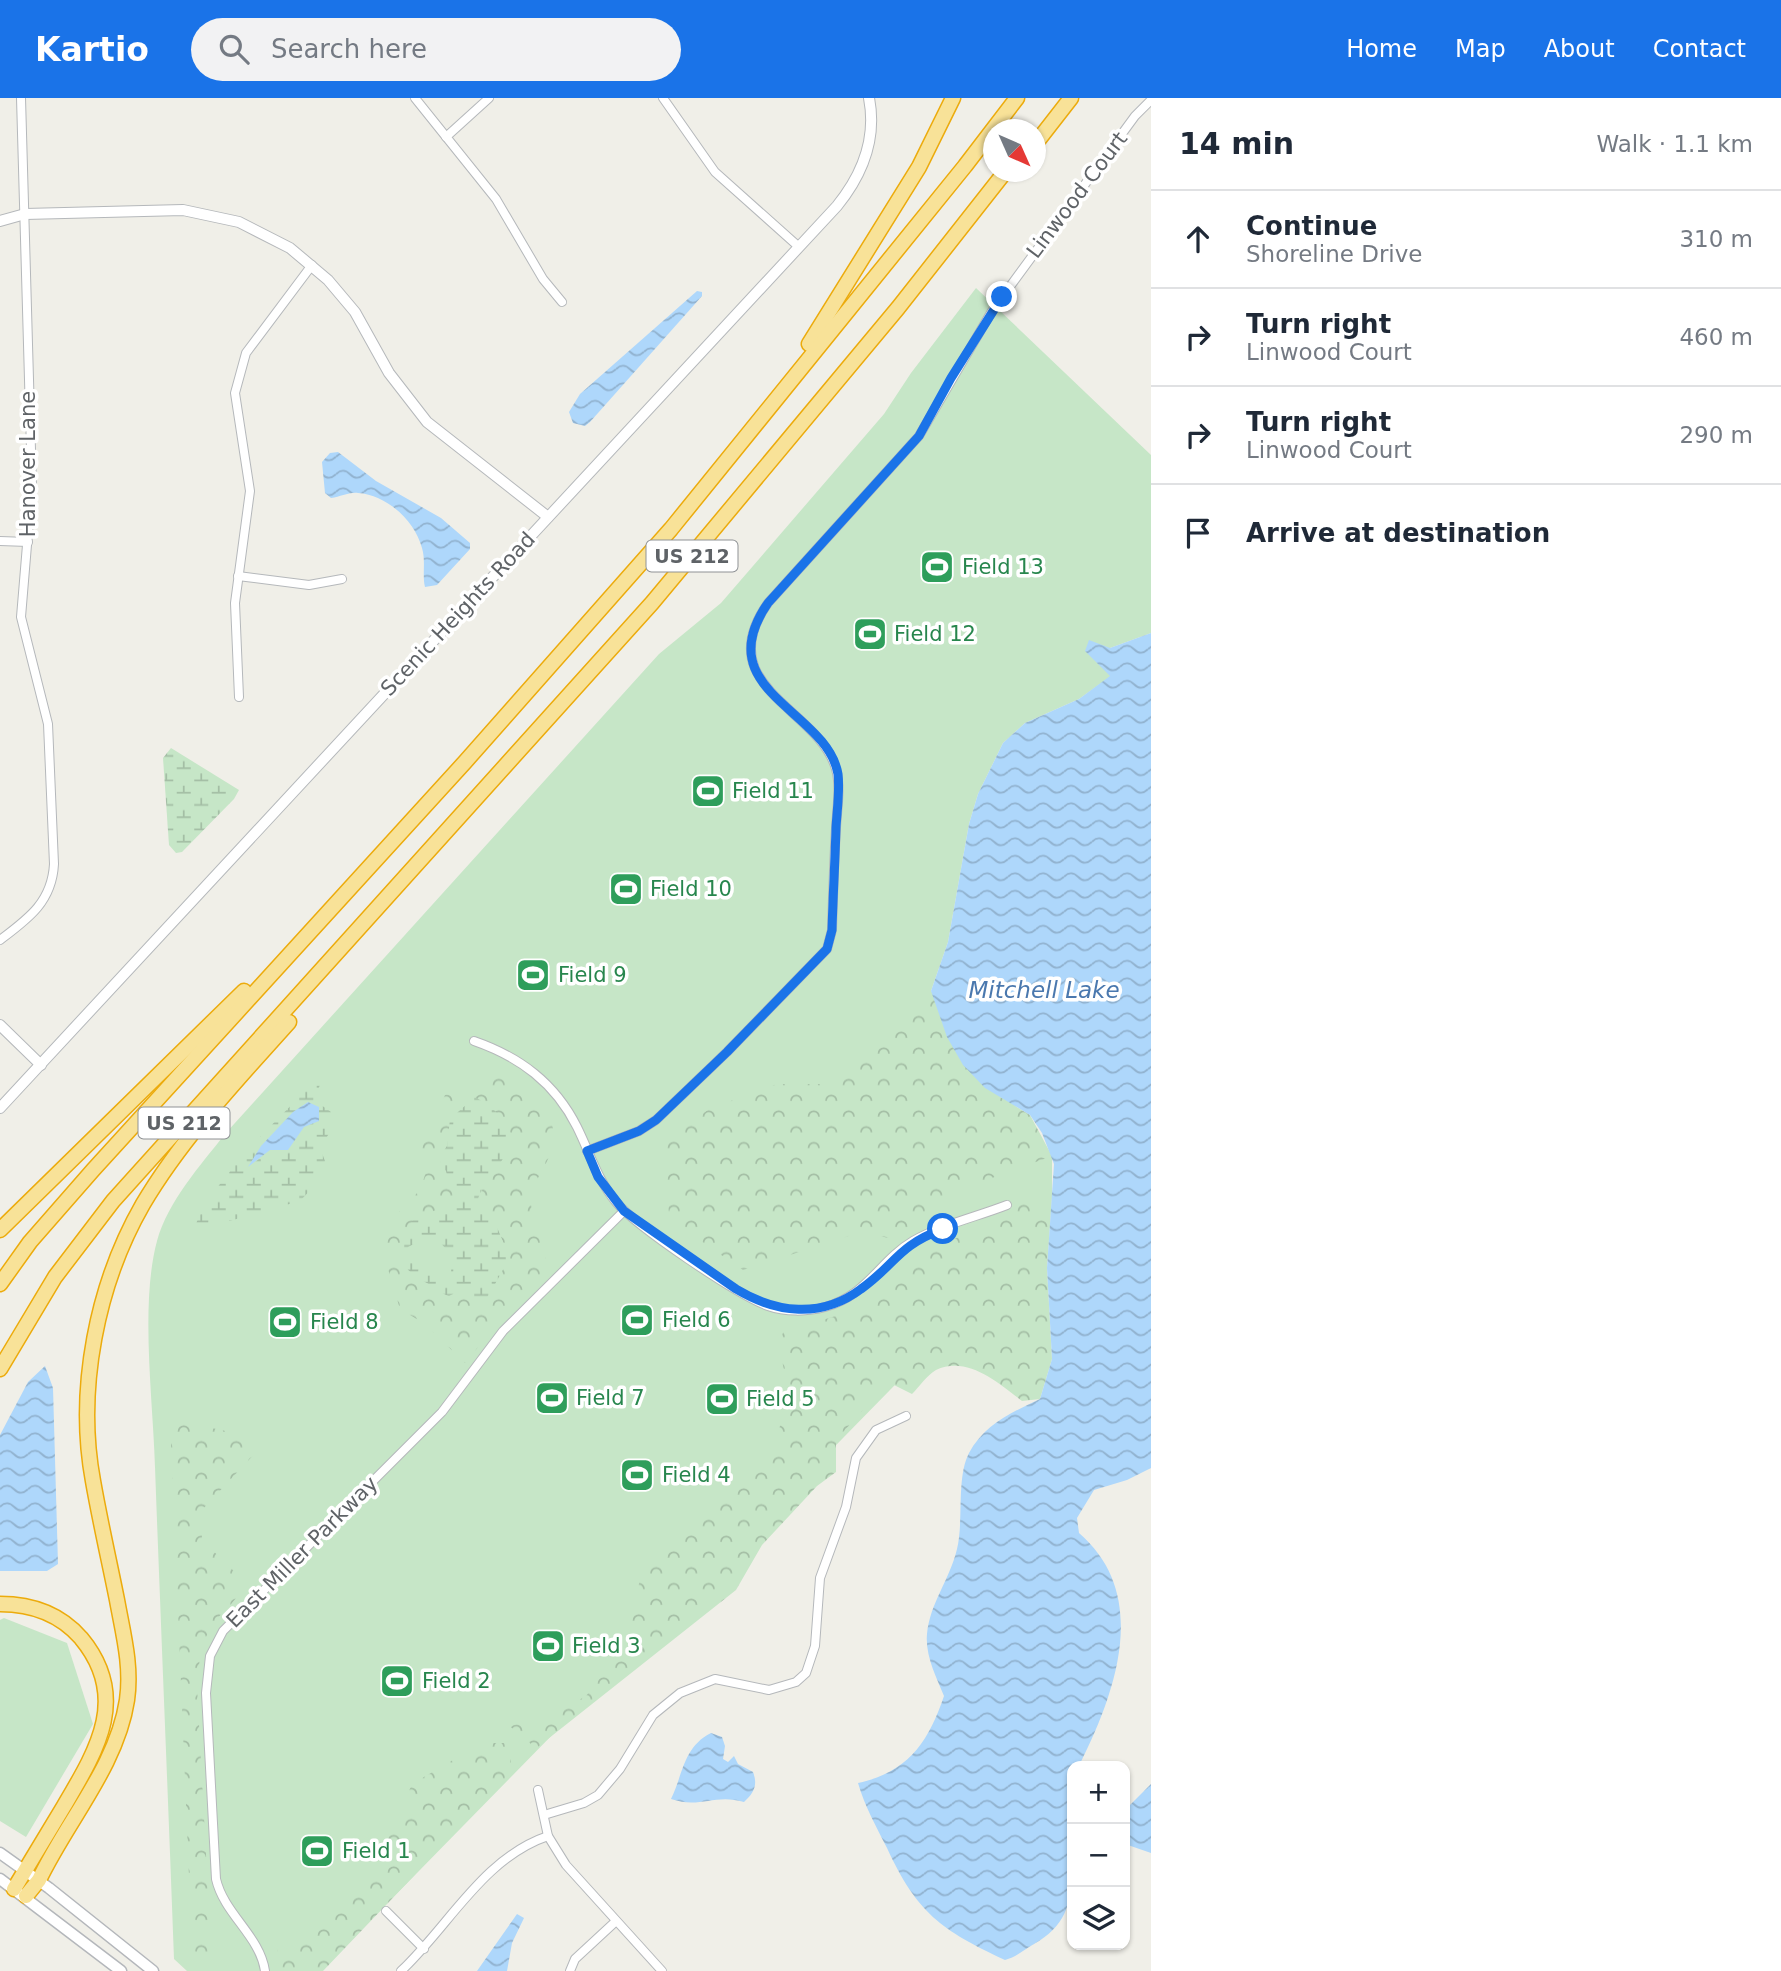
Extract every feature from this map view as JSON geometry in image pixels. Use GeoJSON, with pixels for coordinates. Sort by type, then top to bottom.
{"type":"FeatureCollection","features":[{"type":"Feature","properties":{"kind":"highway"},"geometry":{"type":"LineString","coordinates":[[671,528],[817,333],[919,167],[953,98]]}},
{"type":"Feature","properties":{"kind":"highway","name":"US 212"},"geometry":{"type":"LineString","coordinates":[[0,1284],[30,1242],[93,1170],[671,528],[965,166],[1017,98]]}},
{"type":"Feature","properties":{"kind":"highway"},"geometry":{"type":"LineString","coordinates":[[1044,119],[1060,98]]}},
{"type":"Feature","properties":{"kind":"highway"},"geometry":{"type":"LineString","coordinates":[[1046,129],[1071,98]]}},
{"type":"Feature","properties":{"kind":"highway","name":"US 212"},"geometry":{"type":"LineString","coordinates":[[0,1369],[55,1277],[113,1201],[652,603],[898,308],[997,182]]}},
{"type":"Feature","properties":{"kind":"highway"},"geometry":{"type":"LineString","coordinates":[[979,205],[1001,182]]}},
{"type":"Feature","properties":{"kind":"highway"},"geometry":{"type":"LineString","coordinates":[[0,1230],[362,874]]}},
{"type":"Feature","properties":{"kind":"highway"},"geometry":{"type":"LineString","coordinates":[[20,1893],[39,1880],[109,1755],[122,1724],[127,1698],[127,1653],[91,1458],[90,1371],[104,1297],[125,1239],[170,1163],[352,949],[390,895]]}},
{"type":"Feature","properties":{"kind":"highway"},"geometry":{"type":"LineString","coordinates":[[0,1604],[24,1604],[50,1614],[73,1629],[90,1650],[101,1672],[106,1694],[105,1726],[93,1759],[26,1871],[20,1893]]}},
{"type":"Feature","properties":{"kind":"main road"},"geometry":{"type":"LineString","coordinates":[[0,1853],[39,1880],[153,1971]]}},
{"type":"Feature","properties":{"kind":"main road"},"geometry":{"type":"LineString","coordinates":[[0,1879],[121,1971]]}},
{"type":"Feature","properties":{"kind":"street","name":"Hanover Lane"},"geometry":{"type":"LineString","coordinates":[[0,940],[40,907],[53,879],[48,724],[21,617],[32,485],[21,98]]}},
{"type":"Feature","properties":{"kind":"street"},"geometry":{"type":"LineString","coordinates":[[415,98],[496,200],[543,279],[562,302]]}},
{"type":"Feature","properties":{"kind":"street"},"geometry":{"type":"LineString","coordinates":[[446,137],[489,98]]}},
{"type":"Feature","properties":{"kind":"street"},"geometry":{"type":"LineString","coordinates":[[663,98],[715,172],[799,247]]}},
{"type":"Feature","properties":{"kind":"street","name":"Scenic Heights Road"},"geometry":{"type":"LineString","coordinates":[[0,1108],[799,247],[858,177],[870,139],[869,98]]}},
{"type":"Feature","properties":{"kind":"street","name":"Linwood Court"},"geometry":{"type":"LineString","coordinates":[[587,1151],[639,1131],[656,1120],[756,1023],[827,949],[832,930],[838,775],[828,750],[771,693],[758,674],[752,642],[757,621],[768,603],[919,436],[992,311],[1135,116],[1151,100]]}},
{"type":"Feature","properties":{"kind":"street"},"geometry":{"type":"LineString","coordinates":[[0,221],[25,214],[155,209],[212,214],[265,234],[312,265],[355,312],[389,373],[426,422],[536,511],[548,517]]}},
{"type":"Feature","properties":{"kind":"street"},"geometry":{"type":"LineString","coordinates":[[239,697],[234,629],[238,576],[250,491],[248,467],[236,413],[239,372],[258,334],[312,265]]}},
{"type":"Feature","properties":{"kind":"street"},"geometry":{"type":"LineString","coordinates":[[0,541],[28,542]]}},
{"type":"Feature","properties":{"kind":"street"},"geometry":{"type":"LineString","coordinates":[[238,576],[309,585],[342,579]]}},
{"type":"Feature","properties":{"kind":"street"},"geometry":{"type":"LineString","coordinates":[[0,1025],[41,1065]]}},
{"type":"Feature","properties":{"kind":"street"},"geometry":{"type":"LineString","coordinates":[[474,1041],[506,1054],[543,1080],[566,1108],[598,1177],[624,1211],[754,1300],[769,1307],[796,1310],[824,1307],[850,1297],[914,1241],[1007,1205]]}},
{"type":"Feature","properties":{"kind":"street","name":"East Miller Parkway"},"geometry":{"type":"LineString","coordinates":[[265,1971],[261,1954],[222,1900],[216,1879],[206,1693],[210,1656],[223,1631],[442,1412],[503,1331],[624,1211]]}},
{"type":"Feature","properties":{"kind":"street"},"geometry":{"type":"LineString","coordinates":[[544,1815],[584,1803],[598,1795],[620,1769],[653,1715],[680,1693],[715,1679],[769,1690],[796,1682],[806,1673],[815,1646],[820,1578],[846,1507],[856,1458],[876,1430],[906,1416]]}},
{"type":"Feature","properties":{"kind":"street"},"geometry":{"type":"LineString","coordinates":[[538,1790],[548,1836],[566,1865],[662,1971]]}},
{"type":"Feature","properties":{"kind":"street"},"geometry":{"type":"LineString","coordinates":[[401,1971],[424,1949],[475,1886],[530,1842],[548,1836]]}},
{"type":"Feature","properties":{"kind":"street"},"geometry":{"type":"LineString","coordinates":[[386,1911],[424,1949]]}},
{"type":"Feature","properties":{"kind":"street"},"geometry":{"type":"LineString","coordinates":[[570,1971],[575,1959],[615,1922]]}},
{"type":"Feature","properties":{"kind":"green space"},"geometry":{"type":"Polygon","coordinates":[[[976,288],[1151,455],[1151,633],[1110,648],[1086,651],[1111,676],[1079,699],[1025,723],[1003,743],[978,794],[969,824],[948,942],[931,991],[1052,1156],[1052,1197],[1029,1248],[321,1971],[187,1971],[174,1959],[148,1323],[152,1266],[162,1226],[186,1184],[225,1134],[659,654],[721,603],[884,414],[911,373],[976,288]]]}},
{"type":"Feature","properties":{"kind":"green space"},"geometry":{"type":"Polygon","coordinates":[[[171,748],[239,790],[234,799],[182,852],[176,853],[169,845],[163,758],[171,748]]]}},
{"type":"Feature","properties":{"kind":"green space"},"geometry":{"type":"Polygon","coordinates":[[[934,999],[947,1037],[985,1088],[1030,1115],[1052,1156],[926,1202],[930,1223],[898,1240],[861,1232],[743,1270],[669,1219],[666,1142],[709,1109],[777,1084],[835,1084],[934,999]]]}},
{"type":"Feature","properties":{"kind":"green space"},"geometry":{"type":"Polygon","coordinates":[[[490,1071],[529,1090],[540,1100],[552,1124],[550,1154],[531,1197],[545,1264],[535,1286],[465,1363],[425,1324],[400,1309],[380,1242],[397,1214],[420,1190],[425,1175],[420,1152],[445,1095],[470,1087],[490,1071]],[[487,1104],[448,1130],[440,1164],[446,1171],[449,1183],[456,1187],[455,1203],[423,1215],[401,1257],[411,1277],[448,1296],[463,1293],[476,1302],[489,1295],[510,1255],[495,1225],[486,1215],[478,1212],[482,1191],[509,1150],[511,1139],[507,1126],[487,1104]]]}},
{"type":"Feature","properties":{"kind":"green space"},"geometry":{"type":"Polygon","coordinates":[[[325,1072],[316,1095],[321,1105],[334,1114],[333,1127],[320,1148],[325,1161],[315,1185],[300,1201],[215,1225],[194,1237],[198,1220],[209,1199],[226,1176],[325,1072]],[[308,1102],[299,1108],[283,1123],[249,1167],[270,1150],[288,1150],[304,1127],[319,1120],[308,1102]]]}},
{"type":"Feature","properties":{"kind":"green space"},"geometry":{"type":"Polygon","coordinates":[[[475,1097],[498,1114],[509,1129],[509,1144],[504,1158],[478,1198],[478,1212],[486,1215],[495,1225],[511,1255],[489,1295],[480,1304],[462,1293],[449,1296],[442,1293],[408,1270],[401,1255],[403,1238],[413,1220],[455,1203],[456,1187],[449,1183],[446,1171],[440,1164],[441,1155],[447,1146],[450,1119],[475,1097]],[[425,1238],[408,1247],[403,1256],[419,1266],[421,1271],[434,1270],[442,1274],[439,1280],[443,1286],[451,1273],[452,1256],[439,1241],[425,1238]]]}},
{"type":"Feature","properties":{"kind":"green space"},"geometry":{"type":"Polygon","coordinates":[[[1052,1197],[1047,1268],[1052,1359],[1040,1399],[1022,1401],[982,1373],[959,1366],[936,1370],[912,1394],[888,1382],[836,1440],[836,1472],[817,1486],[762,1545],[736,1590],[534,1750],[527,1738],[509,1726],[547,1718],[586,1696],[614,1660],[630,1630],[643,1563],[727,1498],[751,1473],[771,1446],[783,1416],[786,1383],[777,1346],[788,1322],[816,1322],[842,1314],[869,1298],[919,1249],[987,1229],[1011,1214],[1024,1200],[1052,1197]]]}},
{"type":"Feature","properties":{"kind":"green space"},"geometry":{"type":"Polygon","coordinates":[[[170,1419],[249,1436],[260,1448],[201,1511],[202,1540],[244,1581],[239,1594],[213,1624],[205,1639],[197,1687],[212,1966],[192,1949],[170,1419]]]}},
{"type":"Feature","properties":{"kind":"green space"},"geometry":{"type":"Polygon","coordinates":[[[4,1618],[67,1643],[93,1724],[26,1837],[0,1821],[0,1620],[4,1618]]]}},
{"type":"Feature","properties":{"kind":"green space"},"geometry":{"type":"Polygon","coordinates":[[[482,1743],[509,1743],[512,1773],[323,1971],[282,1971],[277,1949],[339,1910],[377,1864],[412,1784],[482,1743]]]}},
{"type":"Feature","properties":{"kind":"water"},"geometry":{"type":"Polygon","coordinates":[[[697,291],[702,292],[702,296],[590,422],[585,426],[573,423],[569,412],[580,394],[697,291]]]}},
{"type":"Feature","properties":{"kind":"water"},"geometry":{"type":"Polygon","coordinates":[[[338,452],[376,481],[441,518],[470,543],[470,549],[437,585],[425,587],[422,548],[413,528],[398,511],[369,495],[354,493],[331,498],[325,493],[322,462],[330,453],[338,452]]]}},
{"type":"Feature","properties":{"kind":"water","name":"Mitchell Lake"},"geometry":{"type":"Polygon","coordinates":[[[1151,633],[1151,1468],[1127,1480],[1094,1490],[1077,1518],[1079,1533],[1101,1558],[1115,1585],[1120,1614],[1120,1645],[1105,1707],[1093,1737],[1081,1761],[1067,1761],[1067,1906],[1061,1920],[1050,1933],[1005,1960],[947,1929],[921,1904],[898,1870],[867,1808],[858,1783],[875,1778],[903,1763],[923,1741],[938,1713],[944,1696],[929,1658],[927,1634],[932,1612],[957,1549],[965,1463],[975,1443],[991,1427],[1009,1414],[1040,1399],[1052,1359],[1047,1268],[1054,1164],[1042,1133],[1030,1115],[985,1088],[963,1065],[947,1037],[931,991],[948,942],[969,824],[978,794],[1003,743],[1025,723],[1079,699],[1110,676],[1085,651],[1089,640],[1110,648],[1151,633]]]}},
{"type":"Feature","properties":{"kind":"water"},"geometry":{"type":"Polygon","coordinates":[[[308,1102],[319,1107],[319,1121],[304,1127],[288,1150],[270,1150],[248,1167],[261,1146],[293,1112],[308,1102]]]}},
{"type":"Feature","properties":{"kind":"water"},"geometry":{"type":"Polygon","coordinates":[[[45,1366],[53,1388],[58,1564],[47,1571],[0,1571],[0,1435],[28,1382],[45,1366]]]}},
{"type":"Feature","properties":{"kind":"water"},"geometry":{"type":"Polygon","coordinates":[[[711,1733],[722,1737],[725,1746],[723,1759],[728,1762],[734,1756],[738,1764],[753,1772],[753,1792],[744,1802],[724,1799],[681,1802],[671,1799],[689,1754],[711,1733]]]}},
{"type":"Feature","properties":{"kind":"water"},"geometry":{"type":"Polygon","coordinates":[[[1151,1784],[1151,1853],[1130,1846],[1130,1805],[1151,1784]]]}},
{"type":"Feature","properties":{"kind":"water"},"geometry":{"type":"Polygon","coordinates":[[[517,1914],[524,1918],[512,1943],[507,1971],[477,1971],[517,1914]]]}},
{"type":"Feature","properties":{"kind":"place","name":"Field 13"},"geometry":{"type":"Point","coordinates":[937,567]}},
{"type":"Feature","properties":{"kind":"place","name":"Field 12"},"geometry":{"type":"Point","coordinates":[870,634]}},
{"type":"Feature","properties":{"kind":"place","name":"Field 11"},"geometry":{"type":"Point","coordinates":[708,791]}},
{"type":"Feature","properties":{"kind":"place","name":"Field 10"},"geometry":{"type":"Point","coordinates":[626,889]}},
{"type":"Feature","properties":{"kind":"place","name":"Field 9"},"geometry":{"type":"Point","coordinates":[533,975]}},
{"type":"Feature","properties":{"kind":"place","name":"Field 6"},"geometry":{"type":"Point","coordinates":[637,1320]}},
{"type":"Feature","properties":{"kind":"place","name":"Field 8"},"geometry":{"type":"Point","coordinates":[285,1322]}},
{"type":"Feature","properties":{"kind":"place","name":"Field 7"},"geometry":{"type":"Point","coordinates":[552,1398]}},
{"type":"Feature","properties":{"kind":"place","name":"Field 5"},"geometry":{"type":"Point","coordinates":[722,1399]}},
{"type":"Feature","properties":{"kind":"place","name":"Field 4"},"geometry":{"type":"Point","coordinates":[637,1475]}},
{"type":"Feature","properties":{"kind":"place","name":"Field 3"},"geometry":{"type":"Point","coordinates":[548,1646]}},
{"type":"Feature","properties":{"kind":"place","name":"Field 2"},"geometry":{"type":"Point","coordinates":[397,1681]}},
{"type":"Feature","properties":{"kind":"place","name":"Field 1"},"geometry":{"type":"Point","coordinates":[317,1851]}},
{"type":"Feature","properties":{"kind":"route"},"geometry":{"type":"LineString","coordinates":[[943,1229],[905,1247],[862,1289],[839,1302],[811,1310],[769,1307],[736,1289],[624,1211],[598,1177],[587,1151],[639,1131],[656,1120],[727,1052],[827,949],[832,930],[838,775],[828,750],[763,683],[752,653],[754,630],[768,603],[919,436],[951,378],[1002,297]]}}]}
